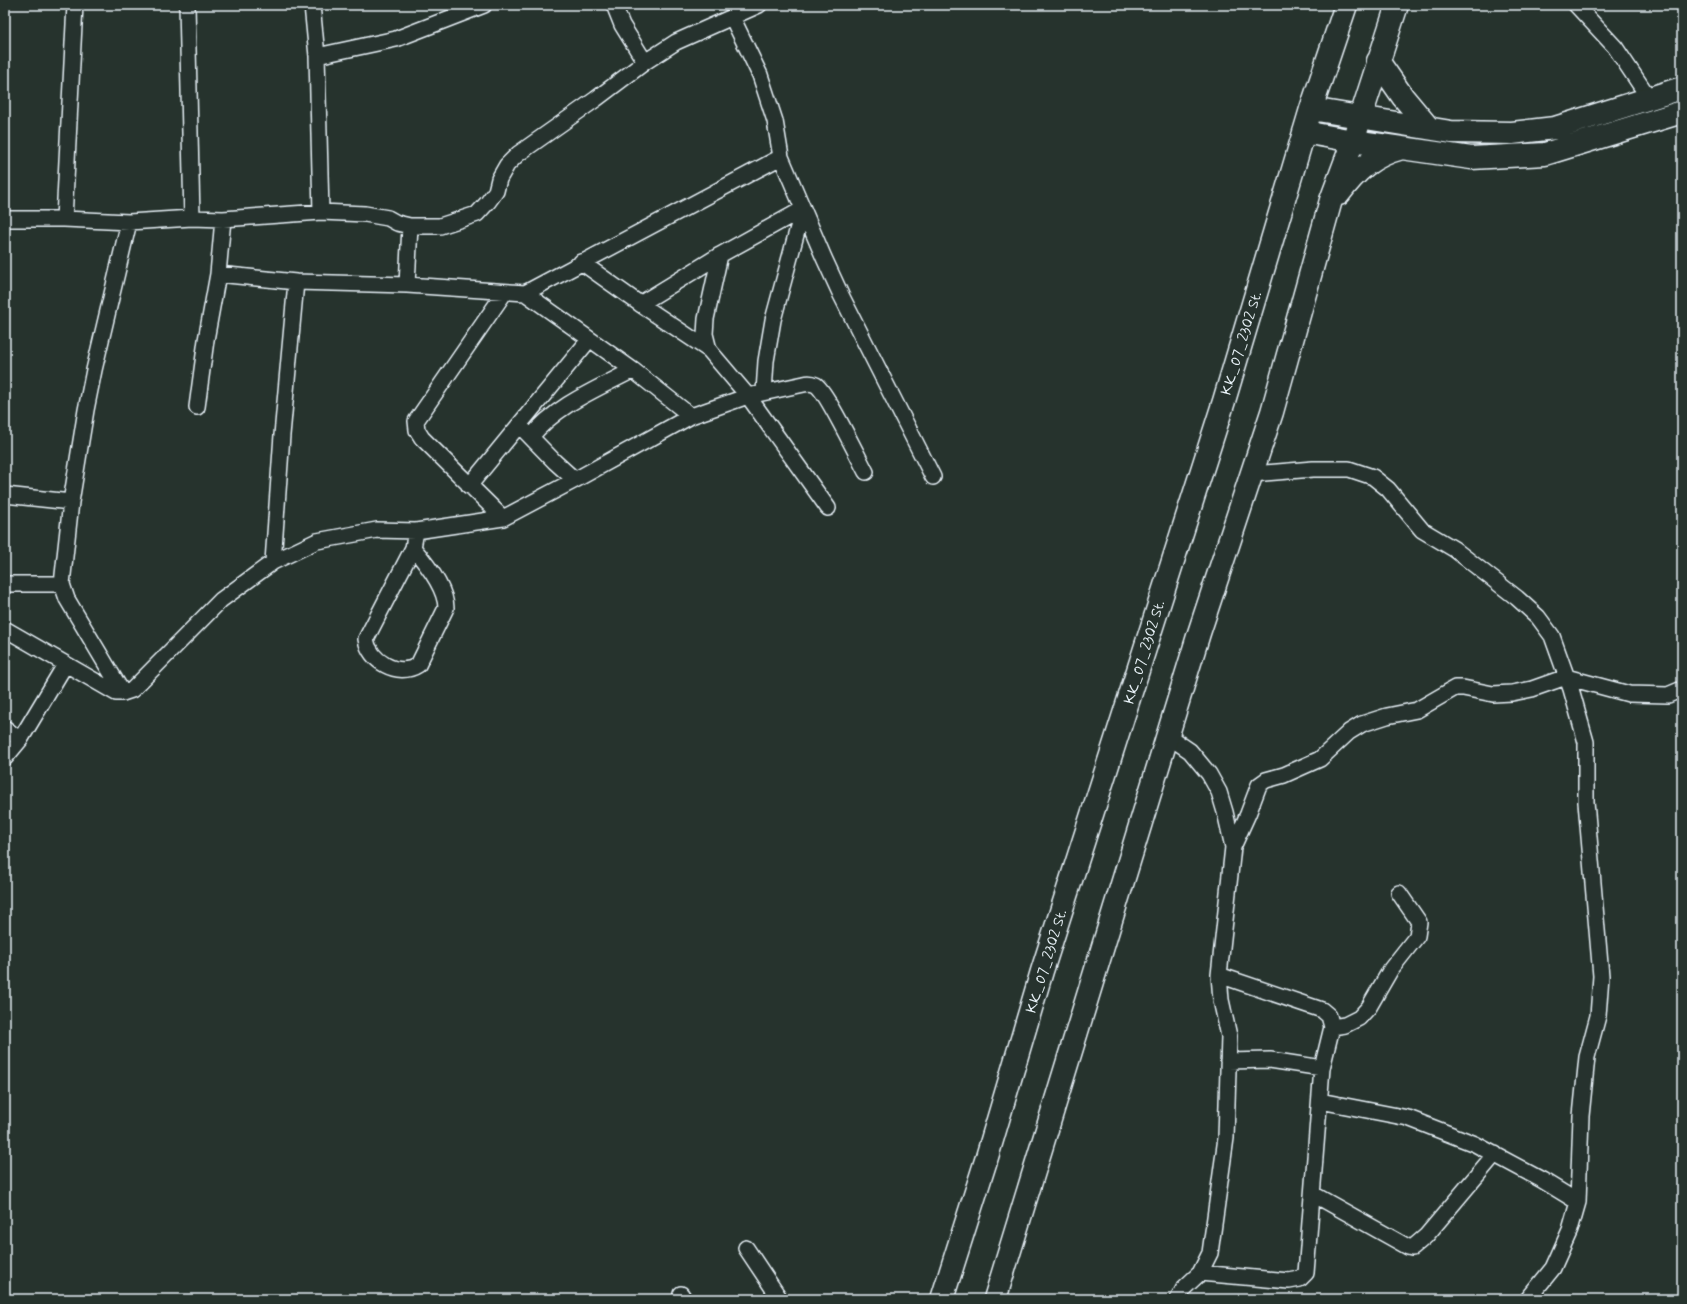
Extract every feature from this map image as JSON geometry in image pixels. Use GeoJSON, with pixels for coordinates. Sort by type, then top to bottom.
{"type":"FeatureCollection","features":[{"type":"Feature","properties":{"kind":"main road","name":"KK_07_2302 St."},"geometry":{"type":"LineString","coordinates":[[942,1299],[987,1157],[1042,971],[1224,401],[1286,189],[1346,5]]}},
{"type":"Feature","properties":{"kind":"main road"},"geometry":{"type":"LineString","coordinates":[[995,1299],[1199,633],[1272,412],[1328,212],[1397,5]]}},
{"type":"Feature","properties":{"kind":"main road"},"geometry":{"type":"LineString","coordinates":[[1378,61],[1403,97],[1428,127]]}},
{"type":"Feature","properties":{"kind":"main road"},"geometry":{"type":"LineString","coordinates":[[1311,109],[1428,127],[1451,132],[1512,134],[1555,128],[1682,88]]}},
{"type":"Feature","properties":{"kind":"main road"},"geometry":{"type":"LineString","coordinates":[[1304,132],[1352,141],[1471,158],[1545,154],[1682,112]]}},
{"type":"Feature","properties":{"kind":"main road"},"geometry":{"type":"LineString","coordinates":[[1328,212],[1349,181],[1363,166],[1379,155],[1404,148]]}},
{"type":"Feature","properties":{"kind":"street"},"geometry":{"type":"LineString","coordinates":[[64,219],[75,5]]}},
{"type":"Feature","properties":{"kind":"street"},"geometry":{"type":"LineString","coordinates":[[187,5],[192,218]]}},
{"type":"Feature","properties":{"kind":"street"},"geometry":{"type":"LineString","coordinates":[[312,5],[317,56],[321,212]]}},
{"type":"Feature","properties":{"kind":"street"},"geometry":{"type":"LineString","coordinates":[[317,56],[396,39],[484,5]]}},
{"type":"Feature","properties":{"kind":"street"},"geometry":{"type":"LineString","coordinates":[[614,5],[622,25],[645,62]]}},
{"type":"Feature","properties":{"kind":"street"},"geometry":{"type":"LineString","coordinates":[[5,220],[64,219],[129,222],[192,218],[223,219],[321,212],[364,214],[388,218],[397,223],[410,226],[440,226],[478,214],[496,191],[499,179],[507,166],[518,154],[596,99],[645,62],[676,42],[759,5]]}},
{"type":"Feature","properties":{"kind":"street"},"geometry":{"type":"LineString","coordinates":[[1576,5],[1615,47],[1649,98]]}},
{"type":"Feature","properties":{"kind":"street"},"geometry":{"type":"LineString","coordinates":[[732,17],[760,75],[775,121],[781,157],[803,209],[841,295],[933,477]]}},
{"type":"Feature","properties":{"kind":"street"},"geometry":{"type":"LineString","coordinates":[[218,274],[296,282],[407,285],[525,293],[781,157]]}},
{"type":"Feature","properties":{"kind":"street"},"geometry":{"type":"LineString","coordinates":[[640,304],[720,255],[803,209]]}},
{"type":"Feature","properties":{"kind":"street"},"geometry":{"type":"LineString","coordinates":[[764,392],[766,361],[773,320],[803,209]]}},
{"type":"Feature","properties":{"kind":"street"},"geometry":{"type":"LineString","coordinates":[[197,406],[206,340],[218,274],[223,219]]}},
{"type":"Feature","properties":{"kind":"street"},"geometry":{"type":"LineString","coordinates":[[123,694],[67,599],[62,584],[71,502],[94,370],[129,222]]}},
{"type":"Feature","properties":{"kind":"street"},"geometry":{"type":"LineString","coordinates":[[407,285],[410,226]]}},
{"type":"Feature","properties":{"kind":"street"},"geometry":{"type":"LineString","coordinates":[[709,350],[705,334],[706,319],[720,255]]}},
{"type":"Feature","properties":{"kind":"street"},"geometry":{"type":"LineString","coordinates":[[582,262],[640,304],[709,350],[748,396],[828,508]]}},
{"type":"Feature","properties":{"kind":"street"},"geometry":{"type":"LineString","coordinates":[[273,562],[282,435],[296,282]]}},
{"type":"Feature","properties":{"kind":"street"},"geometry":{"type":"LineString","coordinates":[[503,518],[422,438],[417,430],[416,422],[505,292]]}},
{"type":"Feature","properties":{"kind":"street"},"geometry":{"type":"LineString","coordinates":[[525,293],[633,370],[691,416]]}},
{"type":"Feature","properties":{"kind":"street"},"geometry":{"type":"LineString","coordinates":[[469,486],[589,340]]}},
{"type":"Feature","properties":{"kind":"street"},"geometry":{"type":"LineString","coordinates":[[531,437],[541,424],[562,407],[633,370]]}},
{"type":"Feature","properties":{"kind":"street"},"geometry":{"type":"LineString","coordinates":[[5,629],[65,665],[116,693],[123,694],[132,690],[221,600],[273,562],[317,541],[377,530],[416,531],[503,518],[691,416],[748,396],[804,384],[817,386],[828,401],[866,472]]}},
{"type":"Feature","properties":{"kind":"street"},"geometry":{"type":"LineString","coordinates":[[519,425],[575,480]]}},
{"type":"Feature","properties":{"kind":"street"},"geometry":{"type":"LineString","coordinates":[[1252,474],[1313,469],[1349,469],[1373,477],[1388,489],[1422,530],[1454,549],[1517,598],[1538,617],[1552,636],[1566,677],[1586,742],[1586,802],[1601,976],[1598,1016],[1587,1057],[1582,1102],[1578,1202],[1570,1230],[1553,1268],[1528,1299]]}},
{"type":"Feature","properties":{"kind":"street"},"geometry":{"type":"LineString","coordinates":[[5,495],[71,502]]}},
{"type":"Feature","properties":{"kind":"street"},"geometry":{"type":"LineString","coordinates":[[413,548],[426,562],[440,587],[446,601],[446,608],[418,665],[411,669],[401,670],[381,663],[367,648],[366,639],[413,548],[416,531]]}},
{"type":"Feature","properties":{"kind":"street"},"geometry":{"type":"LineString","coordinates":[[5,584],[62,584]]}},
{"type":"Feature","properties":{"kind":"street"},"geometry":{"type":"LineString","coordinates":[[5,758],[20,740],[65,665]]}},
{"type":"Feature","properties":{"kind":"street"},"geometry":{"type":"LineString","coordinates":[[1178,1299],[1184,1288],[1200,1273],[1210,1253],[1225,1146],[1228,1062],[1228,1036],[1220,1000],[1218,975],[1233,848],[1259,785],[1266,780],[1284,775],[1320,759],[1349,732],[1362,724],[1388,716],[1417,710],[1455,688],[1463,688],[1493,694],[1512,693],[1532,689],[1566,677],[1629,694],[1668,695],[1682,689]]}},
{"type":"Feature","properties":{"kind":"street"},"geometry":{"type":"LineString","coordinates":[[5,728],[20,740]]}},
{"type":"Feature","properties":{"kind":"street"},"geometry":{"type":"LineString","coordinates":[[1168,736],[1190,751],[1209,774],[1219,792],[1233,848]]}},
{"type":"Feature","properties":{"kind":"street"},"geometry":{"type":"LineString","coordinates":[[1332,1027],[1345,1025],[1358,1018],[1369,1007],[1391,969],[1417,936],[1419,922],[1398,893]]}},
{"type":"Feature","properties":{"kind":"street"},"geometry":{"type":"LineString","coordinates":[[1200,1273],[1289,1281],[1300,1279],[1306,1273],[1322,1068],[1332,1027],[1329,1016],[1322,1010],[1218,975]]}},
{"type":"Feature","properties":{"kind":"street"},"geometry":{"type":"LineString","coordinates":[[1228,1062],[1270,1060],[1322,1068]]}},
{"type":"Feature","properties":{"kind":"street"},"geometry":{"type":"LineString","coordinates":[[1320,1101],[1408,1118],[1475,1144],[1578,1202]]}},
{"type":"Feature","properties":{"kind":"street"},"geometry":{"type":"LineString","coordinates":[[1313,1194],[1412,1248],[1426,1236],[1495,1154]]}},
{"type":"Feature","properties":{"kind":"street"},"geometry":{"type":"LineString","coordinates":[[746,1248],[780,1299]]}}]}
